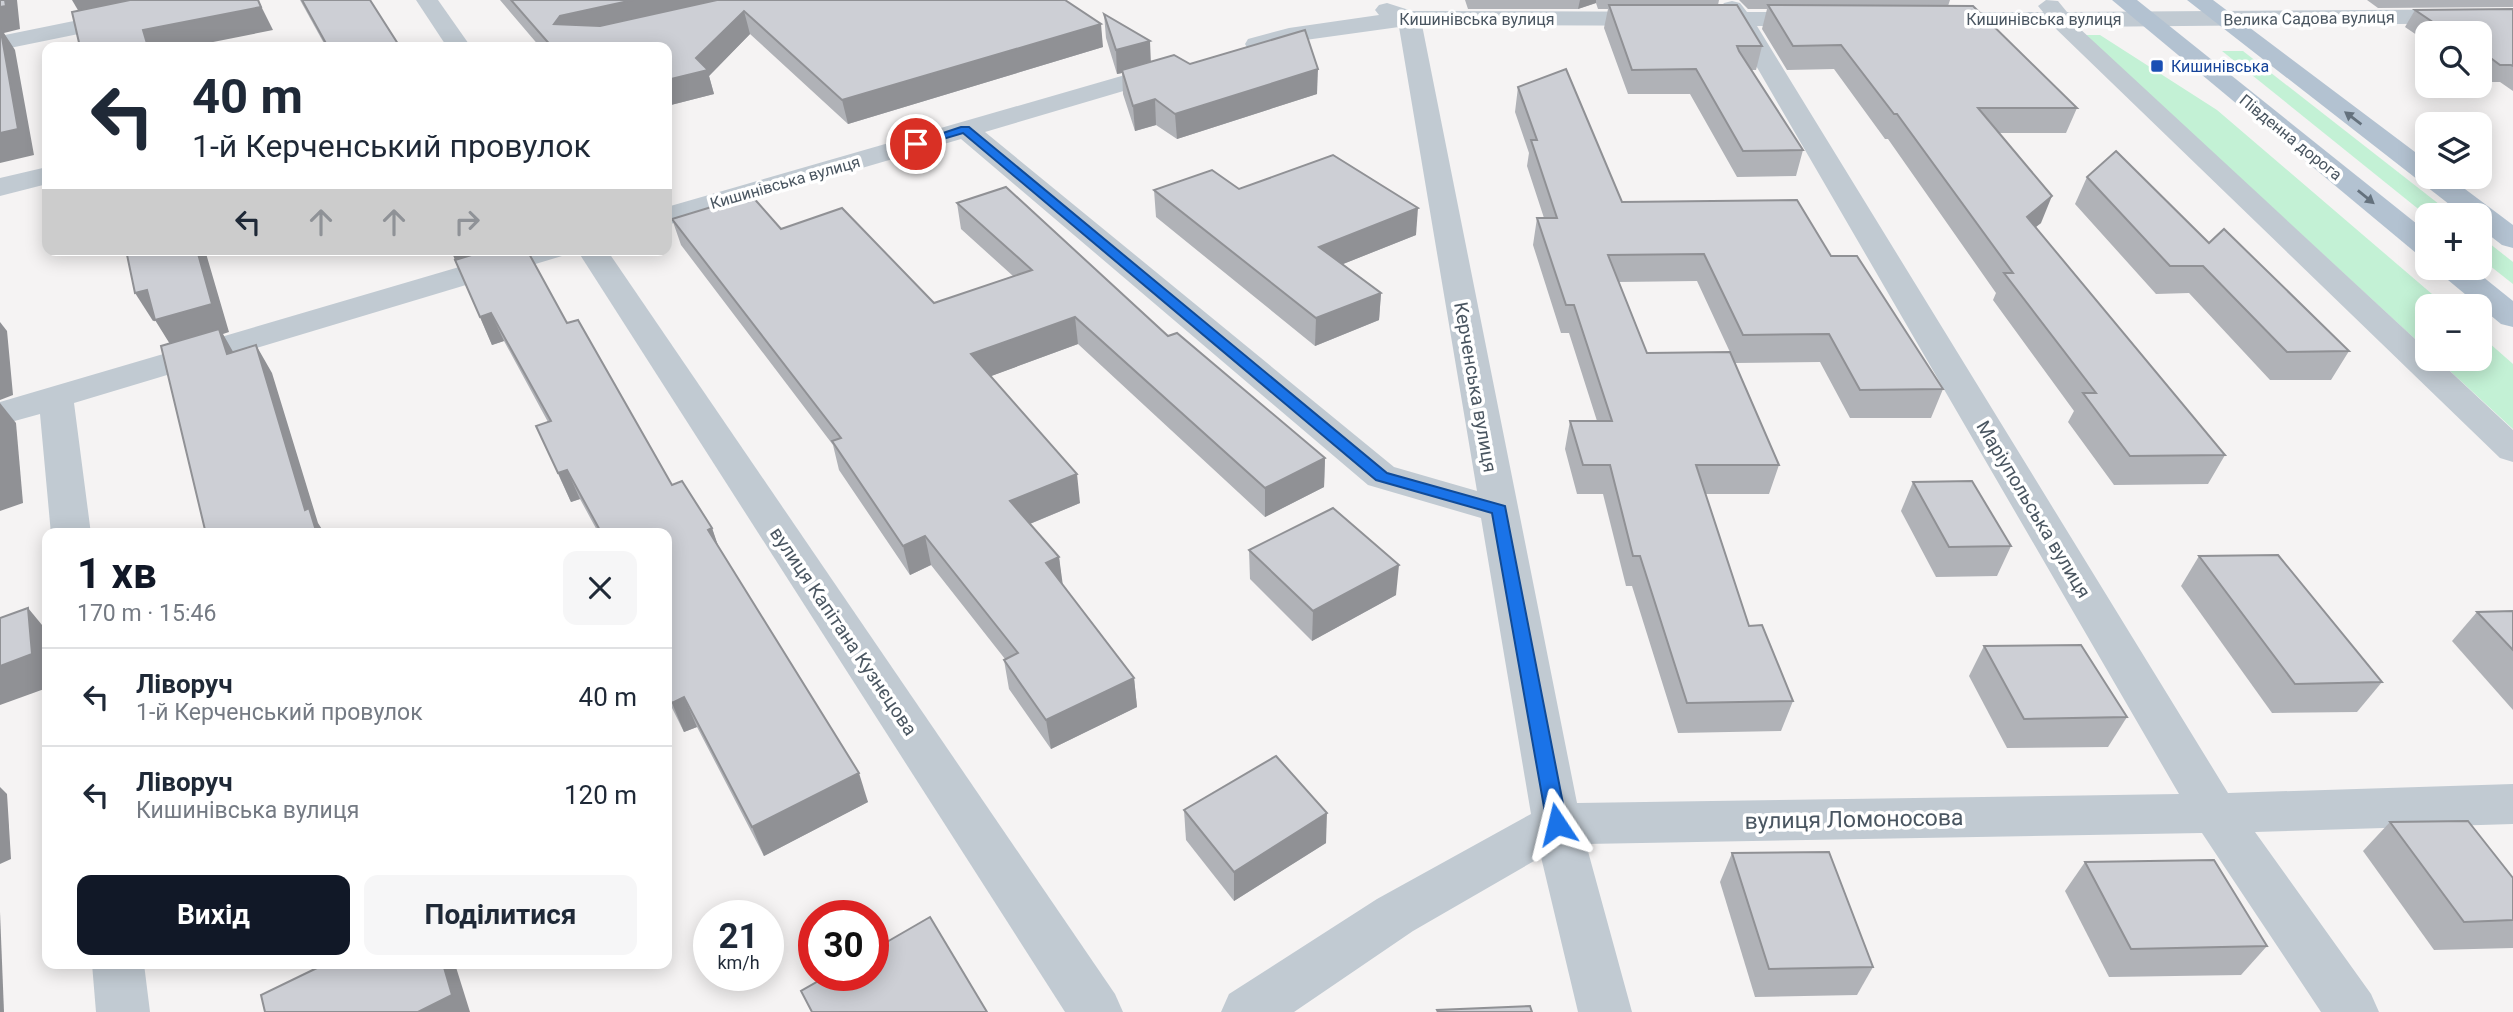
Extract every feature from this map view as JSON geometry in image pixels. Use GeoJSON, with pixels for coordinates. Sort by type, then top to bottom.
{"type":"FeatureCollection","features":[{"type":"Feature","properties":{"kind":"main road","name":"Південна дорога"},"geometry":{"type":"LineString","coordinates":[[2123,0],[2415,237]]}},
{"type":"Feature","properties":{"kind":"main road"},"geometry":{"type":"LineString","coordinates":[[2199,0],[2415,164]]}},
{"type":"Feature","properties":{"kind":"main road"},"geometry":{"type":"LineString","coordinates":[[2447,189],[2513,239]]}},
{"type":"Feature","properties":{"kind":"main road"},"geometry":{"type":"LineString","coordinates":[[2468,280],[2513,317]]}},
{"type":"Feature","properties":{"kind":"street"},"geometry":{"type":"LineString","coordinates":[[0,43],[211,0]]}},
{"type":"Feature","properties":{"kind":"street"},"geometry":{"type":"LineString","coordinates":[[427,0],[456,42]]}},
{"type":"Feature","properties":{"kind":"street"},"geometry":{"type":"LineString","coordinates":[[1359,0],[1409,18]]}},
{"type":"Feature","properties":{"kind":"street"},"geometry":{"type":"LineString","coordinates":[[2051,9],[2067,29],[2513,450]]}},
{"type":"Feature","properties":{"kind":"street","name":"Кишинівська вулиця"},"geometry":{"type":"LineString","coordinates":[[1907,19],[2051,9],[2146,19]]}},
{"type":"Feature","properties":{"kind":"street","name":"Кишинівська вулиця"},"geometry":{"type":"LineString","coordinates":[[1237,50],[1289,35],[1409,18],[1733,10],[1838,19]]}},
{"type":"Feature","properties":{"kind":"street","name":"Маріупольська вулиця"},"geometry":{"type":"LineString","coordinates":[[1733,10],[2215,813],[2352,1012]]}},
{"type":"Feature","properties":{"kind":"street","name":"Велика Садова вулиця"},"geometry":{"type":"LineString","coordinates":[[2146,19],[2513,16]]}},
{"type":"Feature","properties":{"kind":"street","name":"Керченська вулиця"},"geometry":{"type":"LineString","coordinates":[[1409,18],[1557,824],[1605,1012]]}},
{"type":"Feature","properties":{"kind":"street","name":"Кишинівська вулиця"},"geometry":{"type":"LineString","coordinates":[[672,215],[1198,61]]}},
{"type":"Feature","properties":{"kind":"street"},"geometry":{"type":"LineString","coordinates":[[965,129],[1381,476],[1499,510]]}},
{"type":"Feature","properties":{"kind":"street"},"geometry":{"type":"LineString","coordinates":[[0,187],[42,176]]}},
{"type":"Feature","properties":{"kind":"street"},"geometry":{"type":"LineString","coordinates":[[0,414],[531,256]]}},
{"type":"Feature","properties":{"kind":"street","name":"вулиця Капітана Кузнєцова"},"geometry":{"type":"LineString","coordinates":[[596,256],[1096,1012]]}},
{"type":"Feature","properties":{"kind":"street"},"geometry":{"type":"LineString","coordinates":[[56,398],[70,528]]}},
{"type":"Feature","properties":{"kind":"street","name":"вулиця Ломоносова"},"geometry":{"type":"LineString","coordinates":[[1248,1012],[1395,915],[1557,824],[2215,813],[2513,804]]}},
{"type":"Feature","properties":{"kind":"street"},"geometry":{"type":"LineString","coordinates":[[119,969],[124,1012]]}},
{"type":"Feature","properties":{"kind":"green space"},"geometry":{"type":"Polygon","coordinates":[[[2085,35],[2100,35],[2217,110],[2432,294],[2415,294],[2415,339],[2085,35]]]}},
{"type":"Feature","properties":{"kind":"green space"},"geometry":{"type":"Polygon","coordinates":[[[2222,51],[2243,51],[2415,185],[2415,189],[2420,189],[2438,203],[2415,203],[2415,206],[2222,51]]]}},
{"type":"Feature","properties":{"kind":"green space"},"geometry":{"type":"Polygon","coordinates":[[[2492,245],[2513,262],[2513,284],[2492,267],[2492,245]]]}},
{"type":"Feature","properties":{"kind":"green space"},"geometry":{"type":"Polygon","coordinates":[[[2492,346],[2513,364],[2513,429],[2450,371],[2492,371],[2492,346]]]}},
{"type":"Feature","properties":{"kind":"building"},"geometry":{"type":"Polygon","coordinates":[[[0,0],[5,0],[6,6],[0,7],[0,0]]]}},
{"type":"Feature","properties":{"kind":"building"},"geometry":{"type":"Polygon","coordinates":[[[130,0],[258,0],[261,7],[143,30],[147,42],[79,42],[72,12],[130,0]]]}},
{"type":"Feature","properties":{"kind":"building"},"geometry":{"type":"Polygon","coordinates":[[[302,0],[370,0],[397,42],[325,42],[302,0]]]}},
{"type":"Feature","properties":{"kind":"building"},"geometry":{"type":"Polygon","coordinates":[[[511,0],[633,0],[560,16],[554,24],[600,26],[717,0],[1065,0],[1101,24],[842,100],[744,11],[696,58],[708,70],[672,79],[672,42],[548,42],[511,0]]]}},
{"type":"Feature","properties":{"kind":"building"},"geometry":{"type":"Polygon","coordinates":[[[1609,5],[1737,5],[1762,46],[1737,46],[1739,51],[1803,150],[1743,151],[1696,69],[1632,70],[1609,5]]]}},
{"type":"Feature","properties":{"kind":"building"},"geometry":{"type":"Polygon","coordinates":[[[1768,5],[1973,6],[2077,108],[1978,108],[2052,196],[2027,217],[2225,455],[2130,456],[2083,393],[2096,393],[2004,273],[2013,273],[1897,114],[1894,114],[1841,45],[1793,46],[1768,5]]]}},
{"type":"Feature","properties":{"kind":"building"},"geometry":{"type":"Polygon","coordinates":[[[2513,9],[2513,66],[2500,65],[2492,59],[2492,21],[2431,21],[2415,10],[2513,9]]]}},
{"type":"Feature","properties":{"kind":"building"},"geometry":{"type":"Polygon","coordinates":[[[1104,14],[1150,41],[1116,50],[1104,14]]]}},
{"type":"Feature","properties":{"kind":"building"},"geometry":{"type":"Polygon","coordinates":[[[0,26],[18,129],[0,133],[0,26]]]}},
{"type":"Feature","properties":{"kind":"building"},"geometry":{"type":"Polygon","coordinates":[[[1305,30],[1318,69],[1175,114],[1155,99],[1133,106],[1122,70],[1174,55],[1190,64],[1305,30]]]}},
{"type":"Feature","properties":{"kind":"building"},"geometry":{"type":"Polygon","coordinates":[[[1566,69],[1622,202],[1797,200],[1831,256],[1857,256],[1943,389],[1860,390],[1829,334],[1743,335],[1704,254],[1608,255],[1647,353],[1730,352],[1779,465],[1696,465],[1749,626],[1762,625],[1793,701],[1687,703],[1640,556],[1633,556],[1610,465],[1583,465],[1570,421],[1612,421],[1574,305],[1566,305],[1537,218],[1557,218],[1531,140],[1537,140],[1518,87],[1566,69]]]}},
{"type":"Feature","properties":{"kind":"building"},"geometry":{"type":"Polygon","coordinates":[[[2116,151],[2209,243],[2224,229],[2349,351],[2287,352],[2203,266],[2170,266],[2087,177],[2116,151]]]}},
{"type":"Feature","properties":{"kind":"building"},"geometry":{"type":"Polygon","coordinates":[[[1333,155],[1418,208],[1319,247],[1381,293],[1316,318],[1154,190],[1212,170],[1239,189],[1333,155]]]}},
{"type":"Feature","properties":{"kind":"building"},"geometry":{"type":"Polygon","coordinates":[[[1006,187],[1168,336],[1177,333],[1325,458],[1265,488],[1075,317],[971,354],[1077,474],[1010,501],[1059,557],[1046,563],[1134,678],[1046,720],[1004,660],[1018,653],[925,536],[903,546],[832,441],[841,438],[672,219],[751,195],[781,229],[842,208],[934,303],[1032,270],[957,203],[1006,187]]]}},
{"type":"Feature","properties":{"kind":"building"},"geometry":{"type":"Polygon","coordinates":[[[127,256],[199,256],[212,304],[155,320],[147,290],[135,293],[127,256]]]}},
{"type":"Feature","properties":{"kind":"building"},"geometry":{"type":"Polygon","coordinates":[[[468,256],[530,256],[567,323],[578,320],[672,485],[682,481],[712,528],[708,530],[859,773],[752,827],[684,697],[672,703],[672,528],[599,528],[567,470],[558,473],[536,426],[551,421],[491,313],[480,317],[455,260],[468,256]]]}},
{"type":"Feature","properties":{"kind":"building"},"geometry":{"type":"Polygon","coordinates":[[[219,329],[227,354],[256,345],[305,510],[309,508],[315,528],[205,528],[161,346],[219,329]]]}},
{"type":"Feature","properties":{"kind":"building"},"geometry":{"type":"Polygon","coordinates":[[[1972,481],[2011,546],[1949,547],[1913,482],[1972,481]]]}},
{"type":"Feature","properties":{"kind":"building"},"geometry":{"type":"Polygon","coordinates":[[[1333,508],[1399,565],[1313,611],[1249,550],[1333,508]]]}},
{"type":"Feature","properties":{"kind":"building"},"geometry":{"type":"Polygon","coordinates":[[[2278,555],[2382,682],[2295,684],[2199,556],[2278,555]]]}},
{"type":"Feature","properties":{"kind":"building"},"geometry":{"type":"Polygon","coordinates":[[[28,608],[32,654],[0,666],[0,618],[28,608]]]}},
{"type":"Feature","properties":{"kind":"building"},"geometry":{"type":"Polygon","coordinates":[[[2513,611],[2513,650],[2477,612],[2513,611]]]}},
{"type":"Feature","properties":{"kind":"building"},"geometry":{"type":"Polygon","coordinates":[[[2081,645],[2127,717],[2024,719],[1984,646],[2081,645]]]}},
{"type":"Feature","properties":{"kind":"building"},"geometry":{"type":"Polygon","coordinates":[[[1276,756],[1327,813],[1234,872],[1184,810],[1276,756]]]}},
{"type":"Feature","properties":{"kind":"building"},"geometry":{"type":"Polygon","coordinates":[[[2468,821],[2513,878],[2513,920],[2464,922],[2390,822],[2468,821]]]}},
{"type":"Feature","properties":{"kind":"building"},"geometry":{"type":"Polygon","coordinates":[[[1829,852],[1873,967],[1769,969],[1732,853],[1829,852]]]}},
{"type":"Feature","properties":{"kind":"building"},"geometry":{"type":"Polygon","coordinates":[[[2214,860],[2267,946],[2131,949],[2085,862],[2214,860]]]}},
{"type":"Feature","properties":{"kind":"building"},"geometry":{"type":"Polygon","coordinates":[[[930,917],[987,1012],[812,1012],[801,991],[889,991],[889,941],[930,917]]]}},
{"type":"Feature","properties":{"kind":"building"},"geometry":{"type":"Polygon","coordinates":[[[315,969],[444,969],[452,995],[418,1012],[265,1012],[261,995],[315,969]]]}},
{"type":"Feature","properties":{"kind":"building"},"geometry":{"type":"Polygon","coordinates":[[[1530,1006],[1532,1012],[1437,1010],[1530,1006]]]}},
{"type":"Feature","properties":{"kind":"place","name":"Кишинівська"},"geometry":{"type":"Point","coordinates":[2157,66]}},
{"type":"Feature","properties":{"kind":"route"},"geometry":{"type":"LineString","coordinates":[[916,144],[965,129],[1381,476],[1499,510],[1557,824]]}}]}
